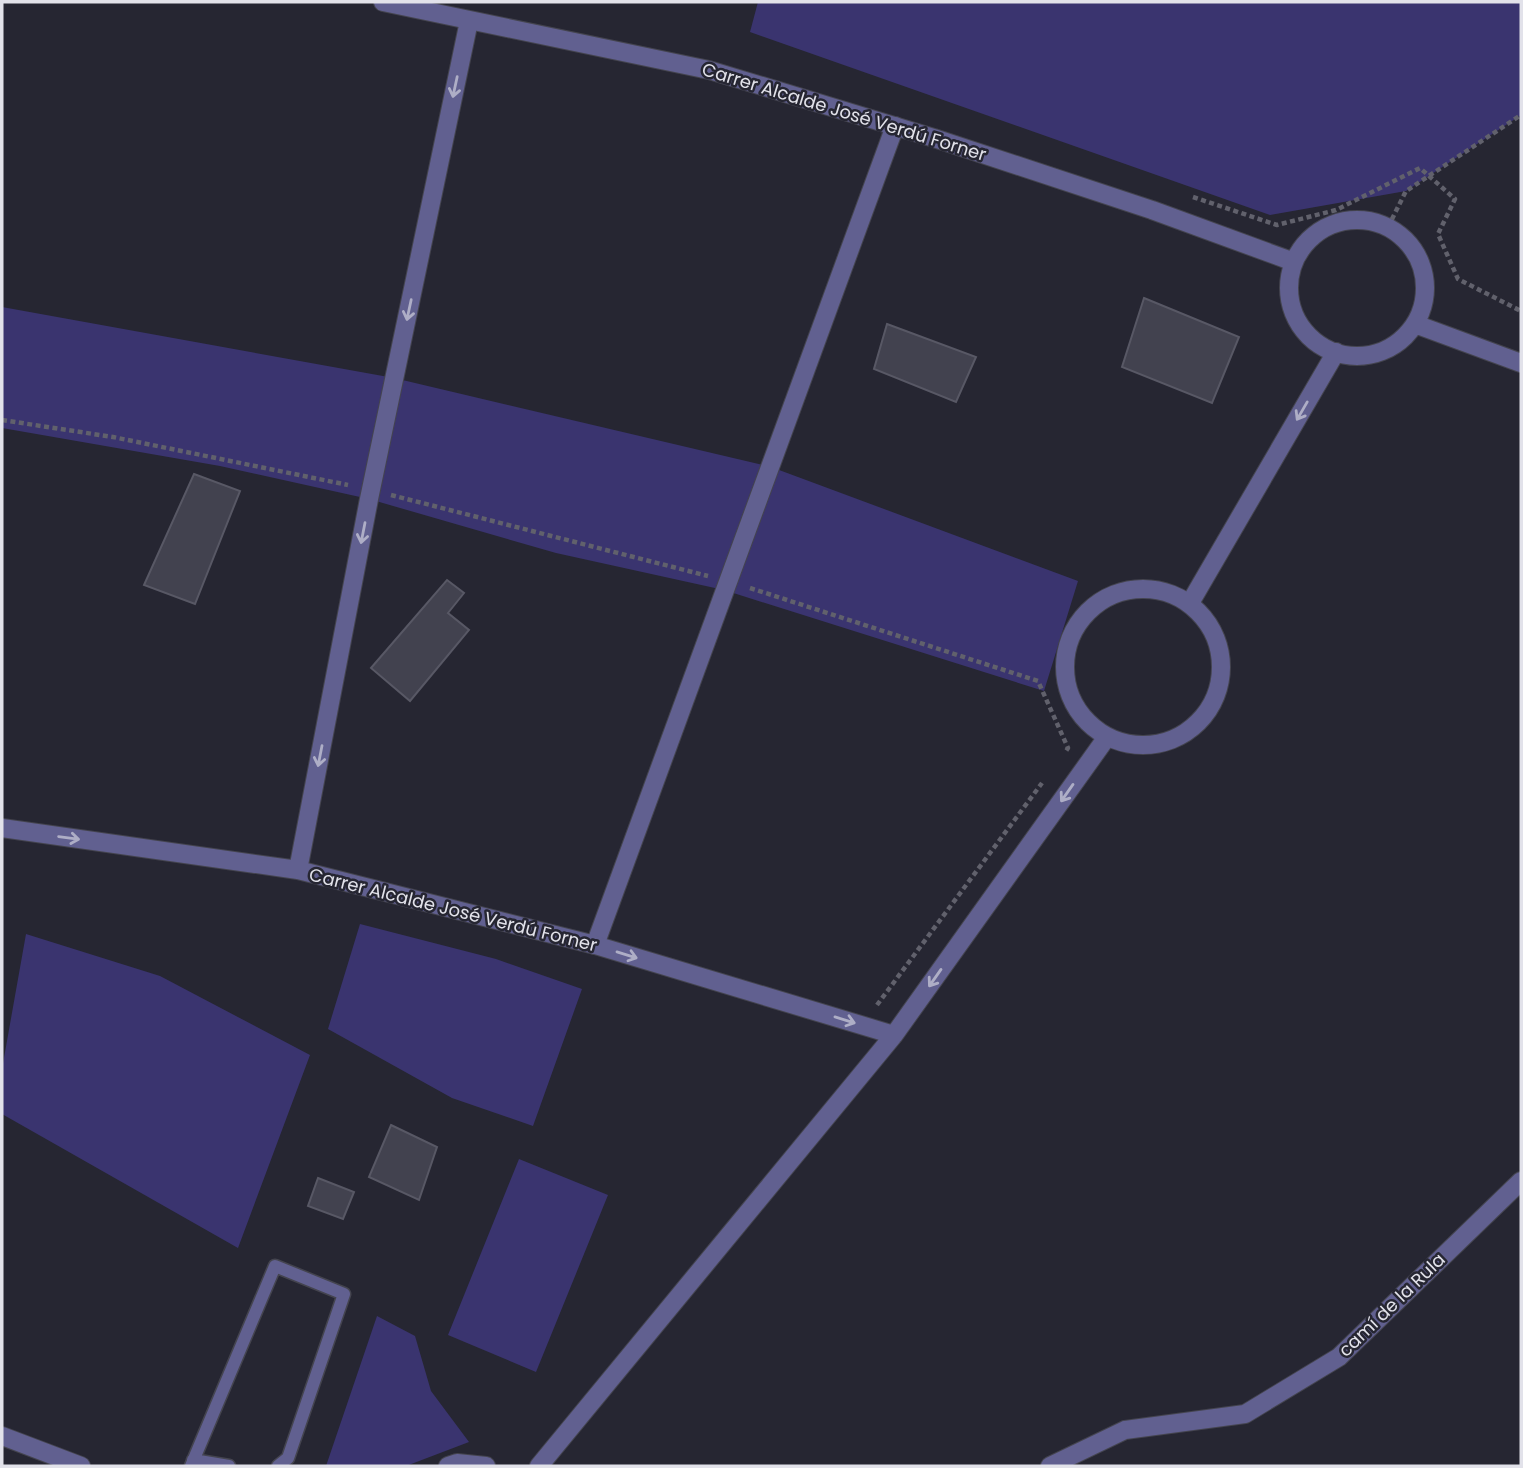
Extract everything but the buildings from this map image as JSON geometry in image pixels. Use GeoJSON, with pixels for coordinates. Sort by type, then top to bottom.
{"type":"FeatureCollection","features":[{"type":"Feature","properties":{"kind":"street","name":"Carrer Alcalde José Verdú Forner"},"geometry":{"type":"LineString","coordinates":[[383,2],[709,69],[1152,209],[1294,262]]}},
{"type":"Feature","properties":{"kind":"street"},"geometry":{"type":"LineString","coordinates":[[298,870],[371,490],[469,21]]}},
{"type":"Feature","properties":{"kind":"street"},"geometry":{"type":"LineString","coordinates":[[595,946],[895,126]]}},
{"type":"Feature","properties":{"kind":"street"},"geometry":{"type":"LineString","coordinates":[[1367,220],[1388,227],[1406,240],[1419,259],[1425,281],[1424,303],[1415,324],[1400,341],[1381,352],[1359,356],[1336,352],[1317,342],[1301,326],[1292,306],[1290,284],[1294,262],[1306,243],[1323,229],[1344,221],[1367,220]]}},
{"type":"Feature","properties":{"kind":"street"},"geometry":{"type":"LineString","coordinates":[[1415,324],[1521,363]]}},
{"type":"Feature","properties":{"kind":"street"},"geometry":{"type":"LineString","coordinates":[[1190,603],[1336,352]]}},
{"type":"Feature","properties":{"kind":"street"},"geometry":{"type":"LineString","coordinates":[[1141,588],[1167,592],[1190,603],[1208,622],[1219,646],[1222,671],[1216,697],[1203,719],[1182,736],[1158,745],[1132,745],[1107,737],[1086,722],[1072,700],[1065,676],[1066,649],[1076,625],[1093,606],[1115,593],[1141,588]]}},
{"type":"Feature","properties":{"kind":"street"},"geometry":{"type":"LineString","coordinates":[[539,1466],[894,1035],[1107,737]]}},
{"type":"Feature","properties":{"kind":"street","name":"Carrer Alcalde José Verdú Forner"},"geometry":{"type":"LineString","coordinates":[[2,828],[298,870],[595,946],[894,1035]]}},
{"type":"Feature","properties":{"kind":"street","name":"camí de la Rula"},"geometry":{"type":"LineString","coordinates":[[1050,1466],[1125,1430],[1245,1414],[1339,1357],[1521,1181]]}},
{"type":"Feature","properties":{"kind":"street"},"geometry":{"type":"LineString","coordinates":[[2,1439],[81,1466]]}},
{"type":"Feature","properties":{"kind":"street"},"geometry":{"type":"LineString","coordinates":[[447,1466],[457,1463],[486,1466]]}},
{"type":"Feature","properties":{"kind":"lane"},"geometry":{"type":"LineString","coordinates":[[229,1466],[192,1463],[275,1266],[344,1294],[288,1458],[278,1466]]}},
{"type":"Feature","properties":{"kind":"path"},"geometry":{"type":"LineString","coordinates":[[1388,227],[1406,191],[1521,115]]}},
{"type":"Feature","properties":{"kind":"path"},"geometry":{"type":"LineString","coordinates":[[1187,195],[1277,225],[1336,210],[1420,168],[1455,199],[1438,234],[1458,279],[1521,311]]}},
{"type":"Feature","properties":{"kind":"path"},"geometry":{"type":"LineString","coordinates":[[2,420],[113,437],[371,490],[727,581],[1038,681],[1068,748],[1060,759]]}},
{"type":"Feature","properties":{"kind":"path"},"geometry":{"type":"LineString","coordinates":[[877,1005],[1043,782]]}},
{"type":"Feature","properties":{"kind":"shaded area"},"geometry":{"type":"Polygon","coordinates":[[[758,2],[1521,2],[1521,115],[1406,191],[1270,215],[750,32],[758,2]]]}},
{"type":"Feature","properties":{"kind":"shaded area"},"geometry":{"type":"Polygon","coordinates":[[[2,307],[394,378],[771,467],[1078,581],[1044,691],[724,590],[556,553],[369,499],[220,466],[2,428],[2,307]]]}},
{"type":"Feature","properties":{"kind":"shaded area"},"geometry":{"type":"Polygon","coordinates":[[[360,924],[496,959],[582,989],[533,1126],[452,1098],[328,1029],[360,924]]]}},
{"type":"Feature","properties":{"kind":"shaded area"},"geometry":{"type":"Polygon","coordinates":[[[26,934],[160,976],[310,1055],[238,1248],[2,1114],[2,1069],[26,934]]]}},
{"type":"Feature","properties":{"kind":"shaded area"},"geometry":{"type":"Polygon","coordinates":[[[519,1159],[608,1195],[536,1372],[448,1335],[519,1159]]]}},
{"type":"Feature","properties":{"kind":"shaded area"},"geometry":{"type":"Polygon","coordinates":[[[377,1316],[415,1336],[431,1391],[469,1442],[406,1466],[326,1466],[377,1316]]]}}]}
